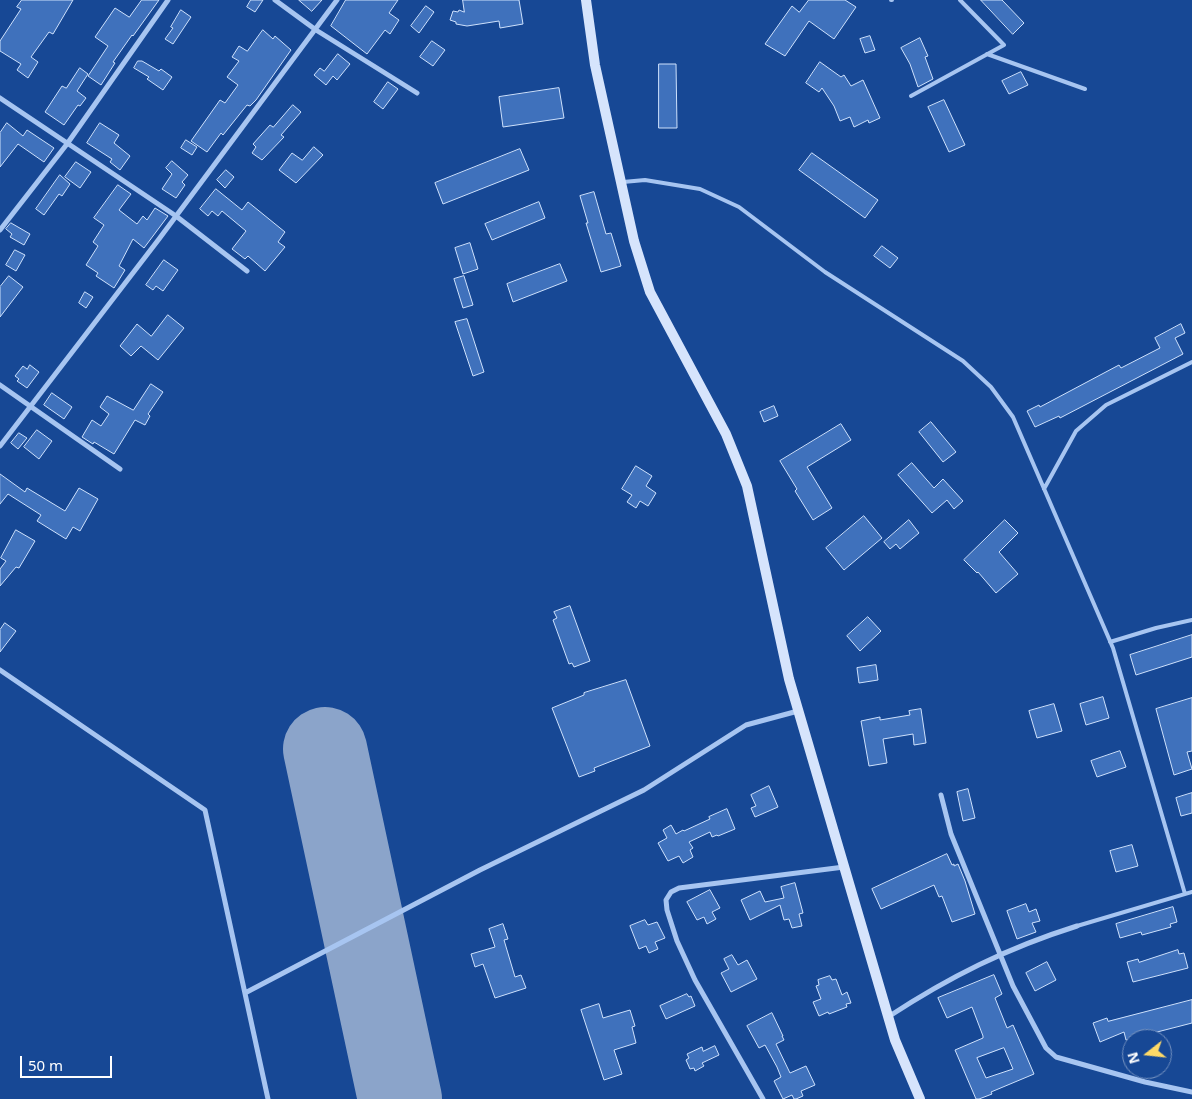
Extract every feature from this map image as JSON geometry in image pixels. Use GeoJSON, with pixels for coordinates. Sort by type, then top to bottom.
{"type":"FeatureCollection","features":[{"type":"Feature","properties":{"kind":"street"},"geometry":{"type":"LineString","coordinates":[[0,230],[67,144],[168,0]]}},
{"type":"Feature","properties":{"kind":"street"},"geometry":{"type":"LineString","coordinates":[[275,0],[316,30],[417,93]]}},
{"type":"Feature","properties":{"kind":"street"},"geometry":{"type":"LineString","coordinates":[[0,446],[176,216],[316,30],[336,0]]}},
{"type":"Feature","properties":{"kind":"street"},"geometry":{"type":"LineString","coordinates":[[586,0],[595,66],[634,241],[650,292],[726,434],[747,486],[789,679],[798,711],[895,1040],[920,1099]]}},
{"type":"Feature","properties":{"kind":"street"},"geometry":{"type":"LineString","coordinates":[[0,98],[176,216],[247,271]]}},
{"type":"Feature","properties":{"kind":"street"},"geometry":{"type":"LineString","coordinates":[[0,384],[120,469]]}},
{"type":"Feature","properties":{"kind":"street"},"geometry":{"type":"LineString","coordinates":[[0,670],[205,810],[268,1099]]}},
{"type":"Feature","properties":{"kind":"street"},"geometry":{"type":"LineString","coordinates":[[245,992],[480,870],[644,790],[746,725],[798,711]]}},
{"type":"Feature","properties":{"kind":"street"},"geometry":{"type":"LineString","coordinates":[[941,795],[951,834],[1013,986],[1046,1048],[1056,1057],[1145,1082],[1192,1092]]}},
{"type":"Feature","properties":{"kind":"street"},"geometry":{"type":"LineString","coordinates":[[763,1099],[695,980],[677,941],[667,910],[666,900],[671,892],[679,888],[844,866]]}},
{"type":"Feature","properties":{"kind":"street"},"geometry":{"type":"LineString","coordinates":[[888,1017],[955,976],[1000,953],[1077,926]]}},
{"type":"Feature","properties":{"kind":"lane"},"geometry":{"type":"LineString","coordinates":[[911,96],[1004,45],[960,0]]}},
{"type":"Feature","properties":{"kind":"lane"},"geometry":{"type":"LineString","coordinates":[[987,54],[1085,89]]}},
{"type":"Feature","properties":{"kind":"lane"},"geometry":{"type":"LineString","coordinates":[[621,182],[645,180],[700,190],[740,208],[825,272],[963,361],[990,387],[1013,417],[1110,642],[1185,894]]}},
{"type":"Feature","properties":{"kind":"lane"},"geometry":{"type":"LineString","coordinates":[[1044,489],[1076,431],[1106,405],[1192,362]]}},
{"type":"Feature","properties":{"kind":"lane"},"geometry":{"type":"LineString","coordinates":[[1110,642],[1156,628],[1192,620]]}},
{"type":"Feature","properties":{"kind":"lane"},"geometry":{"type":"LineString","coordinates":[[1077,926],[1192,892]]}},
{"type":"Feature","properties":{"kind":"building"},"geometry":{"type":"Polygon","coordinates":[[[22,0],[73,0],[53,34],[49,32],[31,57],[38,62],[28,78],[17,70],[21,64],[0,51],[0,41],[21,9],[17,7],[22,0]]]}},
{"type":"Feature","properties":{"kind":"building"},"geometry":{"type":"Polygon","coordinates":[[[142,0],[159,0],[113,62],[115,63],[101,85],[88,76],[108,46],[95,37],[115,8],[129,17],[142,0]]]}},
{"type":"Feature","properties":{"kind":"building"},"geometry":{"type":"Polygon","coordinates":[[[251,0],[263,0],[255,12],[247,7],[251,0]]]}},
{"type":"Feature","properties":{"kind":"building"},"geometry":{"type":"Polygon","coordinates":[[[299,0],[322,0],[312,11],[299,0]]]}},
{"type":"Feature","properties":{"kind":"building"},"geometry":{"type":"Polygon","coordinates":[[[346,0],[398,0],[389,13],[399,20],[390,34],[385,30],[367,54],[331,26],[346,0]]]}},
{"type":"Feature","properties":{"kind":"building"},"geometry":{"type":"Polygon","coordinates":[[[463,0],[519,0],[523,24],[500,28],[499,21],[467,26],[456,24],[456,22],[450,20],[453,11],[458,12],[459,10],[464,12],[463,0]]]}},
{"type":"Feature","properties":{"kind":"building"},"geometry":{"type":"Polygon","coordinates":[[[809,0],[845,0],[856,7],[834,39],[809,21],[785,56],[765,44],[792,6],[799,12],[809,0]]]}},
{"type":"Feature","properties":{"kind":"building"},"geometry":{"type":"Polygon","coordinates":[[[981,0],[1002,0],[1024,23],[1013,34],[981,0]]]}},
{"type":"Feature","properties":{"kind":"building"},"geometry":{"type":"Polygon","coordinates":[[[426,6],[434,12],[419,33],[411,26],[426,6]]]}},
{"type":"Feature","properties":{"kind":"building"},"geometry":{"type":"Polygon","coordinates":[[[181,10],[191,17],[173,44],[165,39],[173,28],[171,27],[181,10]]]}},
{"type":"Feature","properties":{"kind":"building"},"geometry":{"type":"Polygon","coordinates":[[[263,30],[273,39],[275,36],[291,50],[256,100],[250,106],[247,105],[223,135],[221,133],[207,152],[191,141],[220,100],[225,103],[238,85],[227,77],[239,61],[232,57],[239,46],[247,51],[263,30]]]}},
{"type":"Feature","properties":{"kind":"building"},"geometry":{"type":"Polygon","coordinates":[[[870,36],[875,50],[865,53],[860,39],[870,36]]]}},
{"type":"Feature","properties":{"kind":"building"},"geometry":{"type":"Polygon","coordinates":[[[920,38],[928,56],[925,57],[933,79],[918,87],[910,64],[901,48],[920,38]]]}},
{"type":"Feature","properties":{"kind":"building"},"geometry":{"type":"Polygon","coordinates":[[[432,41],[445,50],[433,66],[420,57],[432,41]]]}},
{"type":"Feature","properties":{"kind":"building"},"geometry":{"type":"Polygon","coordinates":[[[338,54],[350,64],[337,80],[333,76],[326,85],[314,75],[320,68],[324,71],[338,54]]]}},
{"type":"Feature","properties":{"kind":"building"},"geometry":{"type":"Polygon","coordinates":[[[138,61],[142,61],[159,71],[161,69],[172,77],[163,90],[147,79],[149,77],[134,68],[138,61]]]}},
{"type":"Feature","properties":{"kind":"building"},"geometry":{"type":"Polygon","coordinates":[[[820,62],[841,77],[844,75],[851,86],[863,80],[880,118],[869,123],[868,120],[854,127],[850,117],[840,121],[834,106],[822,88],[819,92],[806,83],[820,62]]]}},
{"type":"Feature","properties":{"kind":"building"},"geometry":{"type":"Polygon","coordinates":[[[659,64],[676,64],[677,128],[659,128],[659,64]]]}},
{"type":"Feature","properties":{"kind":"building"},"geometry":{"type":"Polygon","coordinates":[[[80,68],[88,74],[77,91],[86,98],[80,106],[78,105],[64,125],[45,112],[62,86],[66,88],[80,68]]]}},
{"type":"Feature","properties":{"kind":"building"},"geometry":{"type":"Polygon","coordinates":[[[1021,72],[1028,85],[1009,94],[1002,81],[1021,72]]]}},
{"type":"Feature","properties":{"kind":"building"},"geometry":{"type":"Polygon","coordinates":[[[388,82],[398,89],[383,109],[374,102],[388,82]]]}},
{"type":"Feature","properties":{"kind":"building"},"geometry":{"type":"Polygon","coordinates":[[[559,88],[564,118],[503,127],[499,97],[559,88]]]}},
{"type":"Feature","properties":{"kind":"building"},"geometry":{"type":"Polygon","coordinates":[[[944,100],[965,145],[949,152],[928,107],[944,100]]]}},
{"type":"Feature","properties":{"kind":"building"},"geometry":{"type":"Polygon","coordinates":[[[293,105],[301,112],[281,135],[284,137],[262,160],[252,153],[256,147],[253,144],[270,125],[273,127],[293,105]]]}},
{"type":"Feature","properties":{"kind":"building"},"geometry":{"type":"Polygon","coordinates":[[[7,123],[23,136],[27,130],[54,148],[44,162],[18,144],[0,167],[0,133],[7,123]]]}},
{"type":"Feature","properties":{"kind":"building"},"geometry":{"type":"Polygon","coordinates":[[[100,123],[119,135],[114,143],[130,156],[120,170],[110,162],[112,159],[87,143],[100,123]]]}},
{"type":"Feature","properties":{"kind":"building"},"geometry":{"type":"Polygon","coordinates":[[[186,140],[197,147],[192,155],[181,148],[186,140]]]}},
{"type":"Feature","properties":{"kind":"building"},"geometry":{"type":"Polygon","coordinates":[[[314,147],[323,155],[296,183],[279,170],[292,153],[302,160],[314,147]]]}},
{"type":"Feature","properties":{"kind":"building"},"geometry":{"type":"Polygon","coordinates":[[[520,149],[529,170],[443,204],[435,183],[520,149]]]}},
{"type":"Feature","properties":{"kind":"building"},"geometry":{"type":"Polygon","coordinates":[[[812,153],[878,200],[865,218],[799,170],[812,153]]]}},
{"type":"Feature","properties":{"kind":"building"},"geometry":{"type":"Polygon","coordinates":[[[172,161],[188,175],[182,182],[185,185],[176,198],[162,189],[172,174],[166,168],[172,161]]]}},
{"type":"Feature","properties":{"kind":"building"},"geometry":{"type":"Polygon","coordinates":[[[76,162],[91,172],[80,188],[65,177],[76,162]]]}},
{"type":"Feature","properties":{"kind":"building"},"geometry":{"type":"Polygon","coordinates":[[[226,170],[234,177],[225,188],[217,180],[226,170]]]}},
{"type":"Feature","properties":{"kind":"building"},"geometry":{"type":"Polygon","coordinates":[[[60,175],[70,184],[62,196],[59,194],[44,215],[36,209],[60,175]]]}},
{"type":"Feature","properties":{"kind":"building"},"geometry":{"type":"Polygon","coordinates":[[[118,185],[131,194],[119,210],[137,224],[143,216],[147,220],[155,208],[168,216],[144,248],[133,239],[119,266],[125,270],[114,288],[96,276],[98,273],[86,265],[98,246],[93,242],[104,225],[94,218],[118,185]]]}},
{"type":"Feature","properties":{"kind":"building"},"geometry":{"type":"Polygon","coordinates":[[[216,189],[242,210],[248,202],[285,232],[278,242],[285,247],[265,271],[248,256],[245,259],[232,249],[246,231],[222,211],[218,216],[212,211],[208,216],[200,209],[216,189]]]}},
{"type":"Feature","properties":{"kind":"building"},"geometry":{"type":"Polygon","coordinates":[[[594,192],[606,234],[611,233],[621,266],[601,272],[580,196],[594,192]]]}},
{"type":"Feature","properties":{"kind":"building"},"geometry":{"type":"Polygon","coordinates":[[[539,202],[545,218],[492,240],[485,224],[539,202]]]}},
{"type":"Feature","properties":{"kind":"building"},"geometry":{"type":"Polygon","coordinates":[[[11,223],[30,234],[24,245],[10,237],[12,234],[6,229],[11,223]]]}},
{"type":"Feature","properties":{"kind":"building"},"geometry":{"type":"Polygon","coordinates":[[[470,243],[478,269],[463,274],[455,248],[470,243]]]}},
{"type":"Feature","properties":{"kind":"building"},"geometry":{"type":"Polygon","coordinates":[[[882,246],[898,258],[890,268],[874,256],[882,246]]]}},
{"type":"Feature","properties":{"kind":"building"},"geometry":{"type":"Polygon","coordinates":[[[15,250],[25,255],[16,271],[6,265],[15,250]]]}},
{"type":"Feature","properties":{"kind":"building"},"geometry":{"type":"Polygon","coordinates":[[[164,260],[178,270],[163,291],[156,286],[153,290],[146,285],[164,260]]]}},
{"type":"Feature","properties":{"kind":"building"},"geometry":{"type":"Polygon","coordinates":[[[560,264],[567,281],[513,302],[507,284],[560,264]]]}},
{"type":"Feature","properties":{"kind":"building"},"geometry":{"type":"Polygon","coordinates":[[[9,276],[23,287],[0,317],[0,287],[9,276]]]}},
{"type":"Feature","properties":{"kind":"building"},"geometry":{"type":"Polygon","coordinates":[[[464,276],[473,305],[463,308],[454,279],[464,276]]]}},
{"type":"Feature","properties":{"kind":"building"},"geometry":{"type":"Polygon","coordinates":[[[85,292],[93,297],[86,308],[79,303],[85,292]]]}},
{"type":"Feature","properties":{"kind":"building"},"geometry":{"type":"Polygon","coordinates":[[[168,315],[184,328],[158,360],[141,346],[131,356],[120,346],[137,324],[151,336],[168,315]]]}},
{"type":"Feature","properties":{"kind":"building"},"geometry":{"type":"Polygon","coordinates":[[[467,319],[484,372],[473,376],[455,322],[467,319]]]}},
{"type":"Feature","properties":{"kind":"building"},"geometry":{"type":"Polygon","coordinates":[[[1181,324],[1185,333],[1175,338],[1183,354],[1060,418],[1059,416],[1035,427],[1027,411],[1039,405],[1040,407],[1119,365],[1121,368],[1160,348],[1155,338],[1181,324]]]}},
{"type":"Feature","properties":{"kind":"building"},"geometry":{"type":"Polygon","coordinates":[[[30,365],[39,372],[27,388],[17,381],[19,379],[15,376],[23,366],[27,369],[30,365]]]}},
{"type":"Feature","properties":{"kind":"building"},"geometry":{"type":"Polygon","coordinates":[[[151,384],[163,392],[148,414],[150,416],[145,425],[135,420],[114,454],[82,437],[92,420],[101,426],[109,414],[100,407],[107,396],[133,410],[151,384]]]}},
{"type":"Feature","properties":{"kind":"building"},"geometry":{"type":"Polygon","coordinates":[[[52,393],[72,407],[64,419],[44,405],[52,393]]]}},
{"type":"Feature","properties":{"kind":"building"},"geometry":{"type":"Polygon","coordinates":[[[774,406],[778,416],[764,422],[760,412],[774,406]]]}},
{"type":"Feature","properties":{"kind":"building"},"geometry":{"type":"Polygon","coordinates":[[[931,422],[956,452],[943,462],[919,432],[931,422]]]}},
{"type":"Feature","properties":{"kind":"building"},"geometry":{"type":"Polygon","coordinates":[[[841,424],[851,440],[807,467],[832,508],[813,520],[795,491],[797,489],[780,461],[841,424]]]}},
{"type":"Feature","properties":{"kind":"building"},"geometry":{"type":"Polygon","coordinates":[[[37,430],[52,441],[39,459],[24,447],[37,430]]]}},
{"type":"Feature","properties":{"kind":"building"},"geometry":{"type":"Polygon","coordinates":[[[19,433],[27,438],[18,449],[11,443],[19,433]]]}},
{"type":"Feature","properties":{"kind":"building"},"geometry":{"type":"Polygon","coordinates":[[[912,463],[934,488],[943,479],[963,501],[954,509],[947,500],[932,513],[898,475],[912,463]]]}},
{"type":"Feature","properties":{"kind":"building"},"geometry":{"type":"Polygon","coordinates":[[[636,466],[652,476],[646,486],[656,493],[648,506],[640,501],[636,508],[627,502],[632,495],[622,489],[636,466]]]}},
{"type":"Feature","properties":{"kind":"building"},"geometry":{"type":"Polygon","coordinates":[[[0,474],[25,492],[27,488],[65,511],[79,488],[98,499],[80,531],[73,527],[66,539],[37,521],[41,515],[8,494],[0,504],[0,474]]]}},
{"type":"Feature","properties":{"kind":"building"},"geometry":{"type":"Polygon","coordinates":[[[864,516],[882,538],[844,570],[826,548],[864,516]]]}},
{"type":"Feature","properties":{"kind":"building"},"geometry":{"type":"Polygon","coordinates":[[[909,520],[919,533],[900,549],[896,544],[890,549],[884,542],[909,520]]]}},
{"type":"Feature","properties":{"kind":"building"},"geometry":{"type":"Polygon","coordinates":[[[1005,520],[1018,533],[999,552],[1018,574],[996,593],[978,572],[964,560],[1005,520]]]}},
{"type":"Feature","properties":{"kind":"building"},"geometry":{"type":"Polygon","coordinates":[[[16,530],[35,541],[19,568],[16,567],[0,586],[0,569],[6,561],[1,558],[16,530]]]}},
{"type":"Feature","properties":{"kind":"building"},"geometry":{"type":"Polygon","coordinates":[[[570,606],[590,661],[574,667],[572,663],[569,664],[553,620],[557,618],[554,612],[570,606]]]}},
{"type":"Feature","properties":{"kind":"building"},"geometry":{"type":"Polygon","coordinates":[[[868,617],[881,631],[860,651],[847,636],[868,617]]]}},
{"type":"Feature","properties":{"kind":"building"},"geometry":{"type":"Polygon","coordinates":[[[5,623],[16,631],[0,652],[0,630],[5,623]]]}},
{"type":"Feature","properties":{"kind":"building"},"geometry":{"type":"Polygon","coordinates":[[[1192,635],[1192,657],[1136,675],[1130,655],[1192,635]]]}},
{"type":"Feature","properties":{"kind":"building"},"geometry":{"type":"Polygon","coordinates":[[[876,665],[878,680],[859,683],[857,668],[876,665]]]}},
{"type":"Feature","properties":{"kind":"building"},"geometry":{"type":"Polygon","coordinates":[[[626,680],[650,746],[594,768],[595,771],[579,777],[552,708],[584,695],[584,693],[626,680]]]}},
{"type":"Feature","properties":{"kind":"building"},"geometry":{"type":"Polygon","coordinates":[[[1103,697],[1109,718],[1086,725],[1080,704],[1103,697]]]}},
{"type":"Feature","properties":{"kind":"building"},"geometry":{"type":"Polygon","coordinates":[[[1192,698],[1192,751],[1187,752],[1192,769],[1174,775],[1156,709],[1192,698]]]}},
{"type":"Feature","properties":{"kind":"building"},"geometry":{"type":"Polygon","coordinates":[[[1054,704],[1062,731],[1037,738],[1029,711],[1054,704]]]}},
{"type":"Feature","properties":{"kind":"building"},"geometry":{"type":"Polygon","coordinates":[[[921,709],[926,743],[914,745],[913,734],[883,739],[887,763],[869,766],[861,721],[880,717],[880,720],[910,715],[909,711],[921,709]]]}},
{"type":"Feature","properties":{"kind":"building"},"geometry":{"type":"Polygon","coordinates":[[[1120,751],[1126,767],[1097,777],[1091,761],[1120,751]]]}},
{"type":"Feature","properties":{"kind":"building"},"geometry":{"type":"Polygon","coordinates":[[[769,786],[778,807],[755,817],[751,808],[756,806],[751,795],[769,786]]]}},
{"type":"Feature","properties":{"kind":"building"},"geometry":{"type":"Polygon","coordinates":[[[968,789],[975,818],[963,821],[957,792],[968,789]]]}},
{"type":"Feature","properties":{"kind":"building"},"geometry":{"type":"Polygon","coordinates":[[[1192,793],[1192,813],[1181,816],[1176,798],[1192,793]]]}},
{"type":"Feature","properties":{"kind":"building"},"geometry":{"type":"Polygon","coordinates":[[[727,809],[735,829],[712,837],[710,832],[689,842],[693,848],[690,850],[693,857],[683,863],[679,856],[668,861],[658,843],[667,838],[663,830],[671,825],[676,834],[727,809]]]}},
{"type":"Feature","properties":{"kind":"building"},"geometry":{"type":"Polygon","coordinates":[[[1132,845],[1138,866],[1116,872],[1110,851],[1132,845]]]}},
{"type":"Feature","properties":{"kind":"building"},"geometry":{"type":"Polygon","coordinates":[[[947,854],[952,865],[958,864],[975,914],[952,922],[942,896],[939,897],[934,885],[881,909],[872,889],[947,854]]]}},
{"type":"Feature","properties":{"kind":"building"},"geometry":{"type":"Polygon","coordinates":[[[795,883],[803,913],[799,914],[802,926],[792,928],[789,919],[784,920],[780,905],[750,920],[741,900],[760,891],[765,902],[784,898],[781,887],[795,883]]]}},
{"type":"Feature","properties":{"kind":"building"},"geometry":{"type":"Polygon","coordinates":[[[710,890],[720,908],[712,912],[716,919],[707,924],[704,917],[697,920],[687,902],[710,890]]]}},
{"type":"Feature","properties":{"kind":"building"},"geometry":{"type":"Polygon","coordinates":[[[1026,904],[1029,912],[1036,909],[1040,921],[1032,923],[1036,932],[1017,939],[1007,911],[1026,904]]]}},
{"type":"Feature","properties":{"kind":"building"},"geometry":{"type":"Polygon","coordinates":[[[1173,907],[1177,922],[1170,924],[1171,927],[1142,935],[1141,932],[1120,938],[1116,924],[1173,907]]]}},
{"type":"Feature","properties":{"kind":"building"},"geometry":{"type":"Polygon","coordinates":[[[645,920],[648,925],[657,922],[665,938],[655,942],[658,949],[649,953],[646,946],[639,949],[630,926],[645,920]]]}},
{"type":"Feature","properties":{"kind":"building"},"geometry":{"type":"Polygon","coordinates":[[[503,924],[508,939],[504,940],[515,977],[521,975],[526,988],[495,998],[483,964],[475,967],[471,954],[495,947],[489,929],[503,924]]]}},
{"type":"Feature","properties":{"kind":"building"},"geometry":{"type":"Polygon","coordinates":[[[1178,950],[1179,954],[1184,953],[1188,968],[1133,982],[1127,962],[1138,959],[1139,962],[1178,950]]]}},
{"type":"Feature","properties":{"kind":"building"},"geometry":{"type":"Polygon","coordinates":[[[732,955],[738,965],[747,960],[757,979],[731,992],[721,973],[729,969],[724,959],[732,955]]]}},
{"type":"Feature","properties":{"kind":"building"},"geometry":{"type":"Polygon","coordinates":[[[1047,962],[1056,980],[1035,991],[1026,973],[1047,962]]]}},
{"type":"Feature","properties":{"kind":"building"},"geometry":{"type":"Polygon","coordinates":[[[994,975],[1002,994],[995,998],[1007,1028],[1013,1025],[1034,1074],[991,1092],[992,1094],[976,1099],[955,1050],[983,1038],[983,1036],[972,1007],[947,1018],[938,998],[994,975]],[[1004,1048],[977,1058],[986,1078],[1013,1069],[1004,1048]]]}},
{"type":"Feature","properties":{"kind":"building"},"geometry":{"type":"Polygon","coordinates":[[[830,976],[832,980],[836,979],[842,995],[847,992],[851,1003],[846,1004],[847,1007],[819,1016],[813,1002],[821,999],[816,986],[819,985],[818,980],[830,976]]]}},
{"type":"Feature","properties":{"kind":"building"},"geometry":{"type":"Polygon","coordinates":[[[687,994],[689,997],[691,996],[695,1006],[666,1019],[660,1006],[687,994]]]}},
{"type":"Feature","properties":{"kind":"building"},"geometry":{"type":"Polygon","coordinates":[[[1192,1000],[1192,1023],[1169,1029],[1122,1029],[1122,1033],[1100,1042],[1093,1023],[1107,1018],[1108,1021],[1192,1000]]]}},
{"type":"Feature","properties":{"kind":"building"},"geometry":{"type":"Polygon","coordinates":[[[599,1004],[603,1018],[630,1010],[635,1026],[632,1027],[636,1043],[614,1050],[622,1074],[604,1080],[581,1010],[599,1004]]]}},
{"type":"Feature","properties":{"kind":"building"},"geometry":{"type":"Polygon","coordinates":[[[772,1013],[784,1040],[776,1044],[790,1073],[806,1066],[815,1085],[801,1091],[803,1096],[796,1099],[792,1095],[783,1099],[774,1081],[781,1077],[777,1067],[765,1045],[759,1048],[747,1026],[772,1013]]]}},
{"type":"Feature","properties":{"kind":"building"},"geometry":{"type":"Polygon","coordinates":[[[715,1046],[719,1055],[702,1063],[704,1066],[695,1071],[694,1068],[690,1069],[686,1060],[689,1058],[687,1054],[702,1047],[703,1051],[715,1046]]]}},
{"type":"Feature","properties":{"kind":"runway"},"geometry":{"type":"LineString","coordinates":[[325,749],[400,1099]]}}]}
